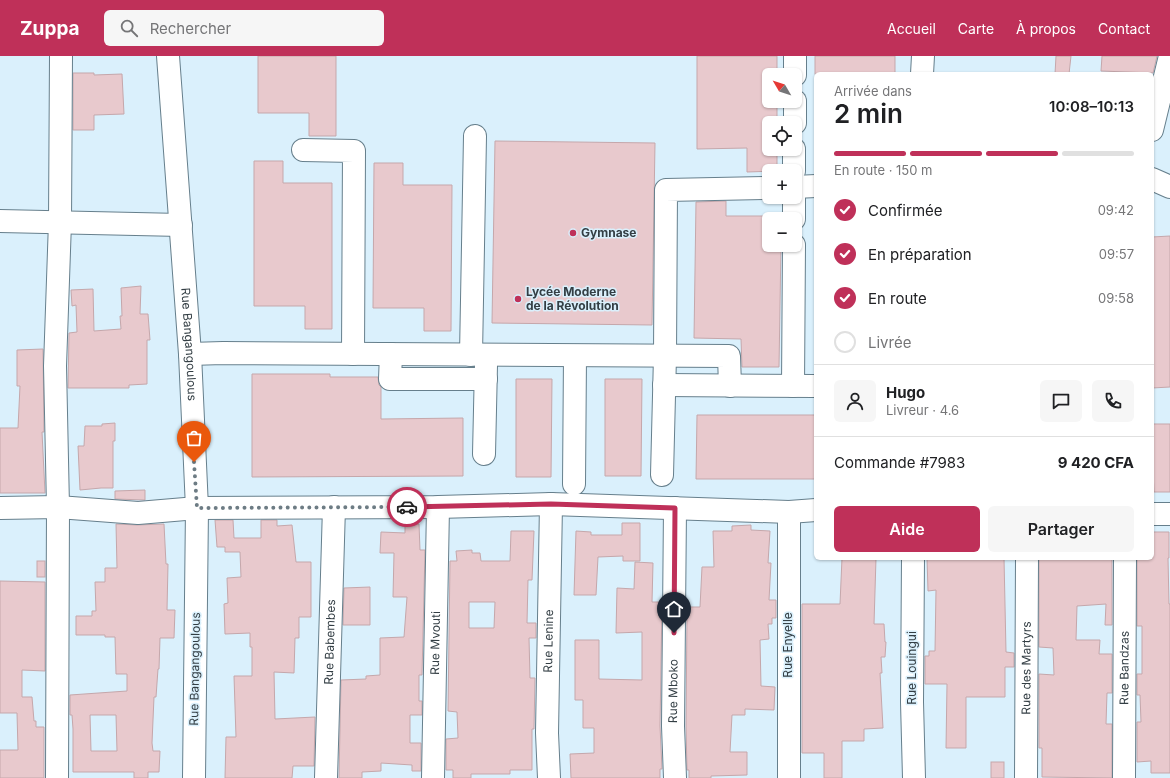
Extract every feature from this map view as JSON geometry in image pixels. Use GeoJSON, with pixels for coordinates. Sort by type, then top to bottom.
{"type":"FeatureCollection","features":[{"type":"Feature","properties":{"kind":"street"},"geometry":{"type":"LineString","coordinates":[[58,778],[58,507],[56,366],[60,222],[61,56]]}},
{"type":"Feature","properties":{"kind":"street","name":"Rue Bangangoulous"},"geometry":{"type":"LineString","coordinates":[[168,56],[190,354],[197,508],[194,778]]}},
{"type":"Feature","properties":{"kind":"street"},"geometry":{"type":"LineString","coordinates":[[795,56],[795,68]]}},
{"type":"Feature","properties":{"kind":"street"},"geometry":{"type":"LineString","coordinates":[[922,72],[923,56]]}},
{"type":"Feature","properties":{"kind":"street"},"geometry":{"type":"LineString","coordinates":[[1154,122],[1170,56]]}},
{"type":"Feature","properties":{"kind":"street"},"geometry":{"type":"LineString","coordinates":[[475,136],[479,355],[486,378],[484,454]]}},
{"type":"Feature","properties":{"kind":"street"},"geometry":{"type":"LineString","coordinates":[[303,150],[354,151],[353,354]]}},
{"type":"Feature","properties":{"kind":"street"},"geometry":{"type":"LineString","coordinates":[[1154,179],[1170,187]]}},
{"type":"Feature","properties":{"kind":"street"},"geometry":{"type":"LineString","coordinates":[[802,187],[814,186]]}},
{"type":"Feature","properties":{"kind":"street"},"geometry":{"type":"LineString","coordinates":[[662,476],[665,356],[666,190],[762,188]]}},
{"type":"Feature","properties":{"kind":"street"},"geometry":{"type":"LineString","coordinates":[[0,221],[181,224]]}},
{"type":"Feature","properties":{"kind":"street"},"geometry":{"type":"LineString","coordinates":[[793,386],[794,252]]}},
{"type":"Feature","properties":{"kind":"street"},"geometry":{"type":"LineString","coordinates":[[190,354],[729,356],[730,386]]}},
{"type":"Feature","properties":{"kind":"street"},"geometry":{"type":"LineString","coordinates":[[391,354],[390,379],[486,378]]}},
{"type":"Feature","properties":{"kind":"street"},"geometry":{"type":"LineString","coordinates":[[574,484],[575,356]]}},
{"type":"Feature","properties":{"kind":"street"},"geometry":{"type":"LineString","coordinates":[[664,385],[814,386]]}},
{"type":"Feature","properties":{"kind":"street"},"geometry":{"type":"LineString","coordinates":[[0,508],[58,507],[138,513],[197,508],[438,507],[551,504],[789,512],[814,510]]}},
{"type":"Feature","properties":{"kind":"street","name":"Rue Lenine"},"geometry":{"type":"LineString","coordinates":[[549,778],[547,733],[551,504]]}},
{"type":"Feature","properties":{"kind":"street","name":"Rue Babembes"},"geometry":{"type":"LineString","coordinates":[[326,778],[334,507]]}},
{"type":"Feature","properties":{"kind":"street","name":"Rue Mvouti"},"geometry":{"type":"LineString","coordinates":[[433,778],[438,507]]}},
{"type":"Feature","properties":{"kind":"street","name":"Rue Mboko"},"geometry":{"type":"LineString","coordinates":[[675,508],[673,726],[675,778]]}},
{"type":"Feature","properties":{"kind":"street","name":"Rue Enyelle"},"geometry":{"type":"LineString","coordinates":[[789,512],[789,778]]}},
{"type":"Feature","properties":{"kind":"street"},"geometry":{"type":"LineString","coordinates":[[1154,514],[1170,514]]}},
{"type":"Feature","properties":{"kind":"street","name":"Rue Louingui"},"geometry":{"type":"LineString","coordinates":[[914,560],[912,702],[914,778]]}},
{"type":"Feature","properties":{"kind":"street","name":"Rue des Martyrs"},"geometry":{"type":"LineString","coordinates":[[1026,778],[1027,560]]}},
{"type":"Feature","properties":{"kind":"street","name":"Rue Bandzas"},"geometry":{"type":"LineString","coordinates":[[1124,778],[1125,560]]}},
{"type":"Feature","properties":{"kind":"building"},"geometry":{"type":"Polygon","coordinates":[[[258,56],[336,56],[336,136],[309,136],[309,113],[258,113],[258,56]]]}},
{"type":"Feature","properties":{"kind":"building"},"geometry":{"type":"Polygon","coordinates":[[[697,56],[777,56],[777,68],[762,68],[762,108],[777,108],[777,116],[762,116],[762,156],[777,156],[777,164],[762,164],[762,172],[747,172],[747,148],[697,149],[697,56]]]}},
{"type":"Feature","properties":{"kind":"building"},"geometry":{"type":"Polygon","coordinates":[[[815,56],[895,56],[895,72],[815,72],[815,56]]]}},
{"type":"Feature","properties":{"kind":"building"},"geometry":{"type":"Polygon","coordinates":[[[1056,56],[1071,56],[1069,72],[1055,72],[1056,56]]]}},
{"type":"Feature","properties":{"kind":"building"},"geometry":{"type":"Polygon","coordinates":[[[1102,56],[1157,56],[1153,72],[1101,71],[1102,56]]]}},
{"type":"Feature","properties":{"kind":"building"},"geometry":{"type":"Polygon","coordinates":[[[73,73],[94,73],[94,75],[122,74],[124,114],[94,115],[94,130],[73,130],[73,73]]]}},
{"type":"Feature","properties":{"kind":"building","name":"Gymnase"},"geometry":{"type":"Polygon","coordinates":[[[495,141],[655,143],[652,325],[492,323],[495,141]]]}},
{"type":"Feature","properties":{"kind":"building"},"geometry":{"type":"Polygon","coordinates":[[[254,161],[283,161],[283,183],[332,183],[332,329],[305,329],[305,306],[254,306],[254,161]]]}},
{"type":"Feature","properties":{"kind":"building"},"geometry":{"type":"Polygon","coordinates":[[[374,163],[403,163],[403,185],[452,185],[451,331],[424,331],[424,308],[373,308],[374,163]]]}},
{"type":"Feature","properties":{"kind":"building"},"geometry":{"type":"Polygon","coordinates":[[[726,201],[726,216],[762,216],[762,252],[781,252],[779,367],[742,367],[741,339],[694,338],[696,202],[726,201]]]}},
{"type":"Feature","properties":{"kind":"building"},"geometry":{"type":"Polygon","coordinates":[[[1170,236],[1170,387],[1154,388],[1154,237],[1170,236]]]}},
{"type":"Feature","properties":{"kind":"building"},"geometry":{"type":"Polygon","coordinates":[[[141,286],[140,314],[148,314],[150,340],[147,340],[147,384],[129,385],[129,388],[68,388],[69,333],[77,332],[76,305],[72,306],[71,290],[93,289],[94,331],[121,329],[121,288],[141,286]]]}},
{"type":"Feature","properties":{"kind":"building"},"geometry":{"type":"Polygon","coordinates":[[[43,349],[44,432],[42,432],[45,493],[0,493],[0,428],[18,428],[20,386],[17,386],[17,350],[43,349]]]}},
{"type":"Feature","properties":{"kind":"building"},"geometry":{"type":"Polygon","coordinates":[[[252,374],[330,374],[330,377],[378,377],[379,385],[381,387],[381,419],[463,418],[463,476],[252,477],[252,374]]]}},
{"type":"Feature","properties":{"kind":"building"},"geometry":{"type":"Polygon","coordinates":[[[516,379],[552,379],[551,477],[516,477],[516,379]]]}},
{"type":"Feature","properties":{"kind":"building"},"geometry":{"type":"Polygon","coordinates":[[[605,379],[642,379],[641,476],[605,476],[605,379]]]}},
{"type":"Feature","properties":{"kind":"building"},"geometry":{"type":"Polygon","coordinates":[[[697,415],[814,415],[814,479],[696,479],[697,415]]]}},
{"type":"Feature","properties":{"kind":"building"},"geometry":{"type":"Polygon","coordinates":[[[115,423],[115,441],[113,441],[113,488],[80,490],[78,446],[84,446],[85,426],[102,426],[102,424],[115,423]]]}},
{"type":"Feature","properties":{"kind":"building"},"geometry":{"type":"Polygon","coordinates":[[[1154,424],[1170,424],[1170,492],[1154,492],[1154,424]]]}},
{"type":"Feature","properties":{"kind":"building"},"geometry":{"type":"Polygon","coordinates":[[[145,490],[145,500],[115,499],[115,491],[145,490]]]}},
{"type":"Feature","properties":{"kind":"building"},"geometry":{"type":"Polygon","coordinates":[[[215,520],[233,520],[234,538],[261,538],[261,520],[277,520],[277,526],[292,525],[296,562],[311,562],[311,617],[299,617],[299,638],[295,638],[294,673],[274,672],[275,719],[315,717],[314,766],[293,766],[292,778],[225,778],[226,737],[236,737],[234,676],[252,676],[252,647],[250,647],[250,633],[225,634],[224,604],[228,603],[227,578],[241,577],[240,552],[225,552],[225,547],[217,547],[215,520]]]}},
{"type":"Feature","properties":{"kind":"building"},"geometry":{"type":"Polygon","coordinates":[[[622,523],[640,523],[640,561],[623,561],[623,556],[598,557],[596,595],[574,595],[576,531],[591,532],[591,535],[622,535],[622,523]]]}},
{"type":"Feature","properties":{"kind":"building"},"geometry":{"type":"Polygon","coordinates":[[[116,524],[164,524],[166,564],[168,564],[167,610],[175,610],[174,638],[160,638],[159,669],[156,697],[154,697],[152,743],[153,751],[160,751],[159,772],[148,772],[148,778],[134,778],[134,772],[73,772],[73,729],[72,715],[70,715],[70,695],[127,691],[127,674],[116,674],[115,637],[105,637],[105,635],[76,635],[76,616],[92,616],[92,611],[96,611],[95,582],[105,582],[105,568],[117,568],[116,524]],[[90,715],[91,751],[117,751],[116,715],[90,715]]]}},
{"type":"Feature","properties":{"kind":"building"},"geometry":{"type":"Polygon","coordinates":[[[419,524],[420,550],[425,550],[422,675],[419,675],[419,701],[422,701],[422,715],[410,715],[410,743],[421,743],[421,771],[412,771],[412,765],[381,763],[381,771],[362,772],[362,778],[339,778],[341,680],[366,679],[366,676],[380,675],[380,638],[404,637],[407,597],[393,597],[394,553],[380,553],[381,532],[405,533],[405,525],[419,524]]]}},
{"type":"Feature","properties":{"kind":"building"},"geometry":{"type":"Polygon","coordinates":[[[751,525],[751,530],[770,531],[768,563],[771,563],[769,600],[776,600],[776,618],[772,618],[772,624],[768,624],[769,639],[760,640],[761,686],[775,687],[774,710],[745,709],[745,715],[732,715],[730,752],[747,752],[747,775],[689,778],[689,770],[687,770],[686,726],[688,607],[700,607],[702,567],[714,567],[713,531],[732,531],[732,526],[751,525]]]}},
{"type":"Feature","properties":{"kind":"building"},"geometry":{"type":"Polygon","coordinates":[[[511,531],[534,531],[532,580],[528,580],[527,623],[536,623],[536,638],[529,638],[530,678],[535,678],[534,729],[532,729],[532,770],[510,770],[510,774],[471,774],[471,778],[453,778],[453,770],[446,770],[446,739],[458,738],[457,712],[448,711],[450,561],[457,561],[456,551],[472,550],[472,553],[480,553],[481,561],[510,561],[511,531]],[[469,602],[469,628],[494,628],[495,602],[469,602]]]}},
{"type":"Feature","properties":{"kind":"building"},"geometry":{"type":"Polygon","coordinates":[[[1154,532],[1169,532],[1170,773],[1151,773],[1151,761],[1137,762],[1137,722],[1141,722],[1140,695],[1137,695],[1137,674],[1142,674],[1142,626],[1137,626],[1137,560],[1154,560],[1154,532]]]}},
{"type":"Feature","properties":{"kind":"building"},"geometry":{"type":"Polygon","coordinates":[[[842,560],[876,560],[874,624],[884,624],[886,642],[885,657],[881,657],[882,673],[880,673],[883,728],[864,729],[864,741],[842,741],[842,778],[824,778],[824,753],[802,753],[802,604],[840,604],[842,560]]]}},
{"type":"Feature","properties":{"kind":"building"},"geometry":{"type":"Polygon","coordinates":[[[927,560],[1004,560],[1006,652],[1014,653],[1014,667],[1005,667],[1005,697],[966,697],[966,748],[946,748],[947,684],[925,684],[925,656],[929,656],[929,651],[935,651],[936,590],[928,591],[927,560]]]}},
{"type":"Feature","properties":{"kind":"building"},"geometry":{"type":"Polygon","coordinates":[[[1039,560],[1112,560],[1112,625],[1105,625],[1106,604],[1077,606],[1076,640],[1100,640],[1099,654],[1112,654],[1112,693],[1107,693],[1106,724],[1112,724],[1112,778],[1042,777],[1042,748],[1039,748],[1039,674],[1054,675],[1053,648],[1039,647],[1039,560]]]}},
{"type":"Feature","properties":{"kind":"building"},"geometry":{"type":"Polygon","coordinates":[[[37,561],[45,561],[45,577],[37,577],[37,561]]]}},
{"type":"Feature","properties":{"kind":"building"},"geometry":{"type":"Polygon","coordinates":[[[635,562],[653,563],[652,602],[662,602],[660,726],[662,769],[660,769],[660,778],[571,778],[570,754],[594,753],[594,728],[583,728],[583,700],[575,700],[575,640],[599,640],[599,679],[642,680],[642,632],[616,633],[617,588],[634,589],[635,562]]]}},
{"type":"Feature","properties":{"kind":"building"},"geometry":{"type":"Polygon","coordinates":[[[0,581],[45,582],[45,671],[22,670],[22,697],[32,697],[36,727],[44,727],[44,778],[0,778],[0,750],[18,750],[17,713],[0,713],[0,581]]]}},
{"type":"Feature","properties":{"kind":"building"},"geometry":{"type":"Polygon","coordinates":[[[370,587],[370,625],[343,625],[344,588],[370,587]]]}},
{"type":"Feature","properties":{"kind":"building"},"geometry":{"type":"Polygon","coordinates":[[[991,762],[1004,762],[1004,778],[991,778],[991,762]]]}},
{"type":"Feature","properties":{"kind":"way so far"},"geometry":{"type":"LineString","coordinates":[[194,462],[197,508],[407,507]]}},
{"type":"Feature","properties":{"kind":"place","name":"Gymnase"},"geometry":{"type":"Point","coordinates":[573,233]}},
{"type":"Feature","properties":{"kind":"place","name":"Lycée Moderne de la Révolution"},"geometry":{"type":"Point","coordinates":[518,299]}},
{"type":"Feature","properties":{"kind":"route"},"geometry":{"type":"LineString","coordinates":[[407,507],[551,504],[675,508],[674,633]]}}]}
